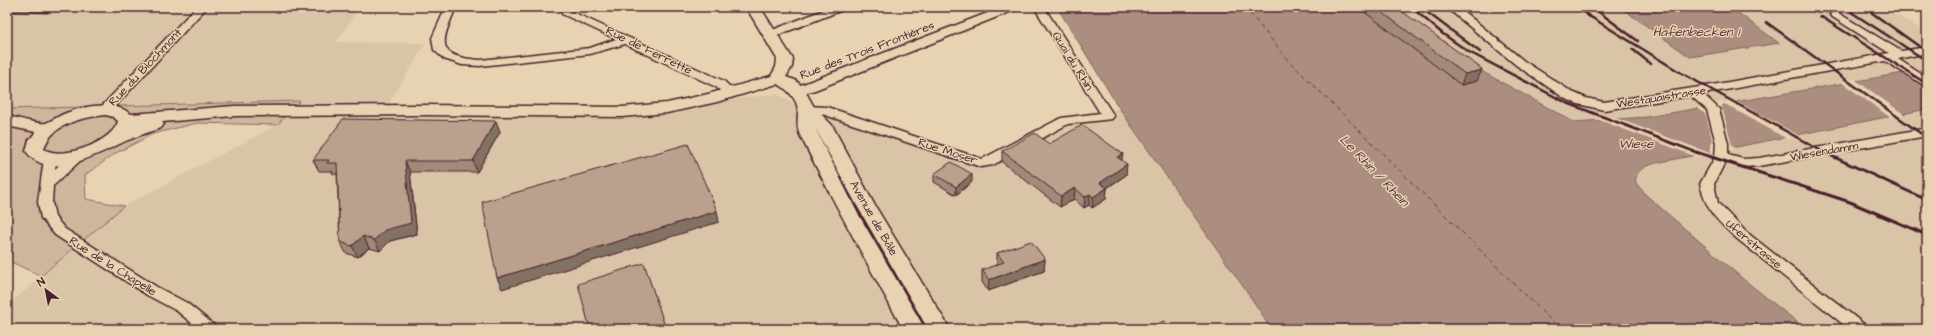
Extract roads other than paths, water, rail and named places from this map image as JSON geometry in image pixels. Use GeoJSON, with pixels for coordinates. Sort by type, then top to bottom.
{"type":"FeatureCollection","features":[{"type":"Feature","properties":{"kind":"main road"},"geometry":{"type":"LineString","coordinates":[[127,120],[234,111],[432,110],[622,112],[667,108],[711,98],[777,79],[784,67],[785,59],[753,7]]}},
{"type":"Feature","properties":{"kind":"main road","name":"Avenue de Bâle"},"geometry":{"type":"LineString","coordinates":[[777,79],[789,83],[797,91],[807,110],[823,125],[865,204],[939,329]]}},
{"type":"Feature","properties":{"kind":"main road"},"geometry":{"type":"LineString","coordinates":[[114,140],[125,129],[127,120],[124,114],[116,110],[105,110],[75,115],[48,129],[39,137],[35,145],[35,151],[40,156],[50,159],[76,157],[97,150],[114,140],[145,127],[189,115]]}},
{"type":"Feature","properties":{"kind":"main road","name":"Avenue de Bâle"},"geometry":{"type":"LineString","coordinates":[[807,110],[805,122],[806,129],[848,210],[914,329]]}},
{"type":"Feature","properties":{"kind":"main road"},"geometry":{"type":"LineString","coordinates":[[7,121],[48,129]]}},
{"type":"Feature","properties":{"kind":"street","name":"Rue du Blochmont"},"geometry":{"type":"LineString","coordinates":[[105,110],[202,7]]}},
{"type":"Feature","properties":{"kind":"street"},"geometry":{"type":"LineString","coordinates":[[451,7],[438,38],[440,50],[448,57],[462,62],[480,63],[590,51],[613,45],[626,39]]}},
{"type":"Feature","properties":{"kind":"street"},"geometry":{"type":"LineString","coordinates":[[770,35],[841,7]]}},
{"type":"Feature","properties":{"kind":"street","name":"Rue des Trois Frontières"},"geometry":{"type":"LineString","coordinates":[[797,91],[811,87],[1013,7]]}},
{"type":"Feature","properties":{"kind":"street","name":"Quai du Rhin"},"geometry":{"type":"LineString","coordinates":[[1039,7],[1108,116]]}},
{"type":"Feature","properties":{"kind":"street","name":"Westquaistrasse"},"geometry":{"type":"LineString","coordinates":[[1451,7],[1520,63],[1568,95],[1582,101],[1604,106],[1694,92],[1887,57],[1900,61],[1927,50]]}},
{"type":"Feature","properties":{"kind":"street","name":"Rue de Ferrette"},"geometry":{"type":"LineString","coordinates":[[566,12],[720,84],[730,92]]}},
{"type":"Feature","properties":{"kind":"street"},"geometry":{"type":"LineString","coordinates":[[1835,14],[1900,61],[1927,83]]}},
{"type":"Feature","properties":{"kind":"street"},"geometry":{"type":"LineString","coordinates":[[1694,92],[1706,101],[1713,110],[1722,143],[1721,155]]}},
{"type":"Feature","properties":{"kind":"street","name":"Rue Moser"},"geometry":{"type":"LineString","coordinates":[[807,110],[823,110],[981,163],[988,162],[1064,121],[1108,116]]}},
{"type":"Feature","properties":{"kind":"street","name":"Wiesendamm"},"geometry":{"type":"LineString","coordinates":[[1721,155],[1743,163],[1759,162],[1822,152],[1927,132]]}},
{"type":"Feature","properties":{"kind":"street","name":"Uferstrasse"},"geometry":{"type":"LineString","coordinates":[[1721,155],[1707,184],[1712,204],[1724,219],[1740,234],[1860,329]]}},
{"type":"Feature","properties":{"kind":"street"},"geometry":{"type":"LineString","coordinates":[[48,184],[76,157]]}},
{"type":"Feature","properties":{"kind":"street","name":"Rue de la Chapelle"},"geometry":{"type":"LineString","coordinates":[[50,159],[45,202],[48,218],[60,232],[152,291],[182,307],[209,329]]}},
{"type":"Feature","properties":{"kind":"water"},"geometry":{"type":"Polygon","coordinates":[[[1057,7],[1393,7],[1463,61],[1574,122],[1647,117],[1927,69],[1927,109],[1660,162],[1648,166],[1638,172],[1636,183],[1646,195],[1743,279],[1806,329],[1270,329],[1260,311],[1119,108],[1057,7]]]}},
{"type":"Feature","properties":{"kind":"water","name":"Hafenbecken 1"},"geometry":{"type":"Polygon","coordinates":[[[1620,7],[1730,7],[1779,43],[1690,57],[1620,7]]]}},
{"type":"Feature","properties":{"kind":"tunnel"},"geometry":{"type":"LineString","coordinates":[[1825,7],[1835,14]]}},
{"type":"Feature","properties":{"kind":"railway"},"geometry":{"type":"LineString","coordinates":[[1411,7],[1443,34],[1469,52],[1567,103],[1698,153]]}},
{"type":"Feature","properties":{"kind":"railway"},"geometry":{"type":"LineString","coordinates":[[1420,7],[1480,52]]}},
{"type":"Feature","properties":{"kind":"railway"},"geometry":{"type":"LineString","coordinates":[[1577,7],[1587,14]]}},
{"type":"Feature","properties":{"kind":"railway"},"geometry":{"type":"LineString","coordinates":[[1592,7],[1638,41]]}},
{"type":"Feature","properties":{"kind":"railway"},"geometry":{"type":"LineString","coordinates":[[1868,10],[1927,52]]}},
{"type":"Feature","properties":{"kind":"railway"},"geometry":{"type":"LineString","coordinates":[[1851,12],[1927,61]]}},
{"type":"Feature","properties":{"kind":"railway"},"geometry":{"type":"LineString","coordinates":[[1587,14],[1678,71],[1824,153]]}},
{"type":"Feature","properties":{"kind":"railway"},"geometry":{"type":"LineString","coordinates":[[1587,14],[1590,17]]}},
{"type":"Feature","properties":{"kind":"railway"},"geometry":{"type":"LineString","coordinates":[[1820,16],[1927,84]]}},
{"type":"Feature","properties":{"kind":"railway"},"geometry":{"type":"LineString","coordinates":[[1766,22],[1927,138]]}},
{"type":"Feature","properties":{"kind":"railway"},"geometry":{"type":"LineString","coordinates":[[1632,49],[1651,64]]}},
{"type":"Feature","properties":{"kind":"railway"},"geometry":{"type":"LineString","coordinates":[[1696,152],[1850,202],[1927,235]]}},
{"type":"Feature","properties":{"kind":"railway"},"geometry":{"type":"LineString","coordinates":[[1824,153],[1927,200]]}},
{"type":"Feature","properties":{"kind":"water label","name":"Wiese"},"geometry":{"type":"Point","coordinates":[1636,143]}},
{"type":"Feature","properties":{"kind":"water label","name":"Le Rhin / Rhein"},"geometry":{"type":"Point","coordinates":[1375,170]}}]}
